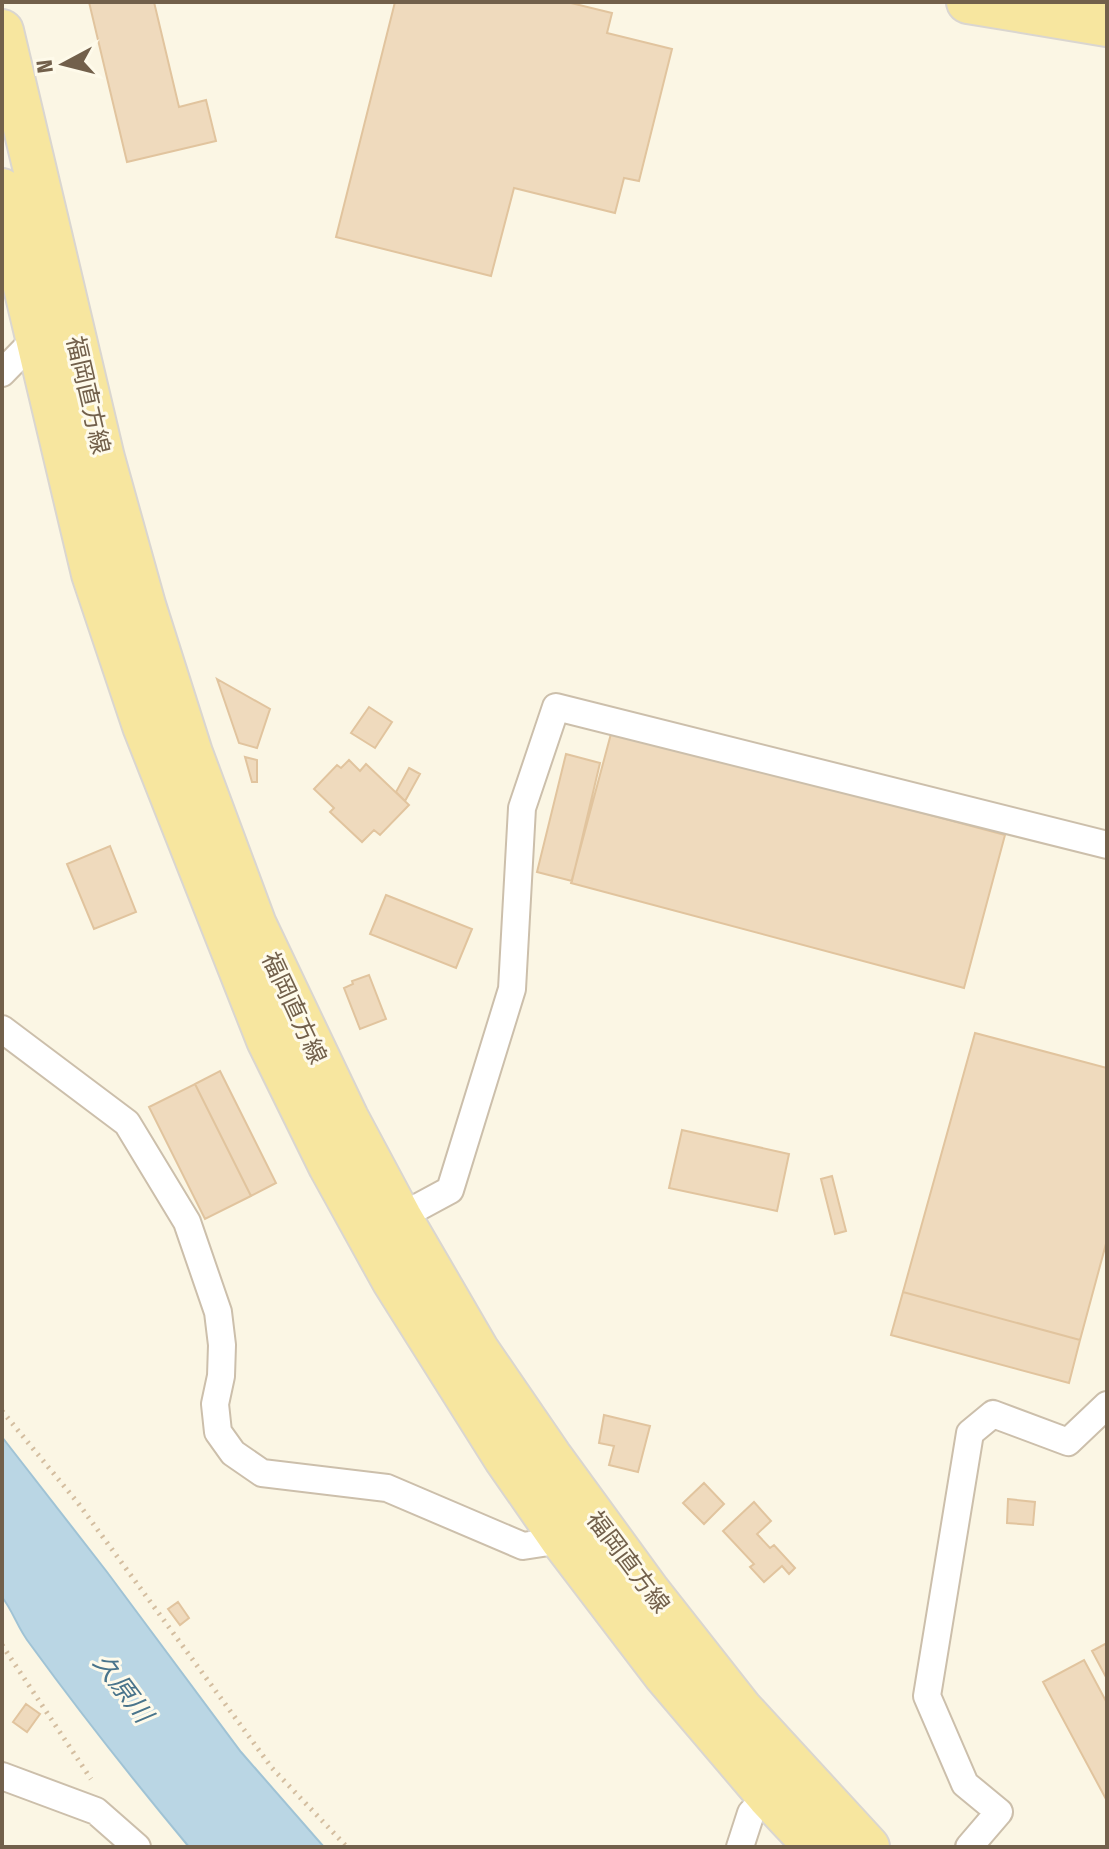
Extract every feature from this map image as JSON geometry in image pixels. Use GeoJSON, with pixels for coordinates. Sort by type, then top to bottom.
{"type":"FeatureCollection","features":[{"type":"Feature","properties":{"kind":"main road"},"geometry":{"type":"LineString","coordinates":[[968,2],[1107,25]]}},
{"type":"Feature","properties":{"kind":"main road","name":"福岡直方線"},"geometry":{"type":"LineString","coordinates":[[2,31],[103,458],[144,605],[191,753],[255,925],[347,1118],[478,1351],[550,1456],[649,1592],[741,1709],[868,1847]]}},
{"type":"Feature","properties":{"kind":"main road","name":"福岡直方線"},"geometry":{"type":"LineString","coordinates":[[2,190],[93,574],[144,726],[268,1040],[330,1166],[393,1280],[491,1436],[562,1540],[665,1675],[768,1796],[816,1847]]}},
{"type":"Feature","properties":{"kind":"street"},"geometry":{"type":"LineString","coordinates":[[2,373],[37,337]]}},
{"type":"Feature","properties":{"kind":"street"},"geometry":{"type":"LineString","coordinates":[[400,1217],[450,1190],[512,989],[522,808],[556,707],[1107,845]]}},
{"type":"Feature","properties":{"kind":"street"},"geometry":{"type":"LineString","coordinates":[[2,1029],[127,1123],[187,1222],[218,1312],[222,1345],[221,1376],[215,1404],[218,1432],[233,1453],[262,1473],[387,1488],[523,1546],[562,1540]]}},
{"type":"Feature","properties":{"kind":"street"},"geometry":{"type":"LineString","coordinates":[[969,1847],[999,1812],[965,1784],[927,1696],[970,1433],[993,1414],[1068,1442],[1107,1405]]}},
{"type":"Feature","properties":{"kind":"street"},"geometry":{"type":"LineString","coordinates":[[2,1776],[96,1811],[137,1847]]}},
{"type":"Feature","properties":{"kind":"street"},"geometry":{"type":"LineString","coordinates":[[740,1847],[751,1813],[768,1796]]}},
{"type":"Feature","properties":{"kind":"path"},"geometry":{"type":"LineString","coordinates":[[2,1411],[78,1503],[272,1768],[347,1847]]}},
{"type":"Feature","properties":{"kind":"path"},"geometry":{"type":"LineString","coordinates":[[2,1645],[96,1786],[96,1811]]}},
{"type":"Feature","properties":{"kind":"water","name":"久原川"},"geometry":{"type":"Polygon","coordinates":[[[2,1437],[241,1752],[324,1847],[189,1847],[108,1747],[26,1638],[2,1597],[2,1437]]]}},
{"type":"Feature","properties":{"kind":"building"},"geometry":{"type":"Polygon","coordinates":[[[89,2],[154,2],[179,107],[206,100],[216,141],[127,162],[89,2]]]}},
{"type":"Feature","properties":{"kind":"building"},"geometry":{"type":"Polygon","coordinates":[[[395,2],[567,2],[612,13],[607,33],[672,49],[639,181],[624,178],[615,213],[514,188],[491,276],[336,237],[395,2]]]}},
{"type":"Feature","properties":{"kind":"building"},"geometry":{"type":"Polygon","coordinates":[[[217,679],[270,709],[257,748],[239,743],[217,679]]]}},
{"type":"Feature","properties":{"kind":"building"},"geometry":{"type":"Polygon","coordinates":[[[369,707],[392,722],[375,748],[351,733],[369,707]]]}},
{"type":"Feature","properties":{"kind":"building"},"geometry":{"type":"Polygon","coordinates":[[[612,730],[1005,835],[964,988],[571,883],[612,730]]]}},
{"type":"Feature","properties":{"kind":"building"},"geometry":{"type":"Polygon","coordinates":[[[566,754],[600,763],[572,881],[537,872],[566,754]]]}},
{"type":"Feature","properties":{"kind":"building"},"geometry":{"type":"Polygon","coordinates":[[[245,757],[257,760],[257,782],[252,782],[245,757]]]}},
{"type":"Feature","properties":{"kind":"building"},"geometry":{"type":"Polygon","coordinates":[[[349,760],[360,771],[366,764],[409,805],[380,835],[374,830],[362,842],[330,812],[334,808],[314,789],[337,765],[341,768],[349,760]]]}},
{"type":"Feature","properties":{"kind":"building"},"geometry":{"type":"Polygon","coordinates":[[[409,768],[420,774],[405,801],[396,792],[409,768]]]}},
{"type":"Feature","properties":{"kind":"building"},"geometry":{"type":"Polygon","coordinates":[[[110,846],[136,912],[94,929],[67,864],[110,846]]]}},
{"type":"Feature","properties":{"kind":"building"},"geometry":{"type":"Polygon","coordinates":[[[386,895],[472,929],[456,968],[370,934],[386,895]]]}},
{"type":"Feature","properties":{"kind":"building"},"geometry":{"type":"Polygon","coordinates":[[[369,975],[386,1019],[360,1029],[344,988],[353,984],[352,981],[369,975]]]}},
{"type":"Feature","properties":{"kind":"building"},"geometry":{"type":"Polygon","coordinates":[[[975,1033],[1107,1068],[1107,1240],[1080,1340],[903,1292],[975,1033]]]}},
{"type":"Feature","properties":{"kind":"building"},"geometry":{"type":"Polygon","coordinates":[[[220,1071],[276,1183],[251,1196],[195,1084],[220,1071]]]}},
{"type":"Feature","properties":{"kind":"building"},"geometry":{"type":"Polygon","coordinates":[[[195,1084],[251,1196],[205,1219],[149,1107],[195,1084]]]}},
{"type":"Feature","properties":{"kind":"building"},"geometry":{"type":"Polygon","coordinates":[[[682,1130],[789,1154],[777,1211],[669,1188],[682,1130]]]}},
{"type":"Feature","properties":{"kind":"building"},"geometry":{"type":"Polygon","coordinates":[[[832,1176],[846,1231],[835,1234],[821,1179],[832,1176]]]}},
{"type":"Feature","properties":{"kind":"building"},"geometry":{"type":"Polygon","coordinates":[[[903,1292],[1080,1340],[1069,1383],[891,1335],[903,1292]]]}},
{"type":"Feature","properties":{"kind":"building"},"geometry":{"type":"Polygon","coordinates":[[[604,1415],[650,1426],[638,1472],[609,1465],[614,1446],[599,1443],[604,1415]]]}},
{"type":"Feature","properties":{"kind":"building"},"geometry":{"type":"Polygon","coordinates":[[[704,1483],[724,1504],[704,1524],[683,1503],[704,1483]]]}},
{"type":"Feature","properties":{"kind":"building"},"geometry":{"type":"Polygon","coordinates":[[[1008,1499],[1035,1502],[1033,1525],[1007,1523],[1008,1499]]]}},
{"type":"Feature","properties":{"kind":"building"},"geometry":{"type":"Polygon","coordinates":[[[754,1502],[771,1521],[757,1534],[770,1548],[774,1545],[795,1568],[789,1574],[782,1566],[764,1582],[750,1567],[754,1564],[723,1531],[754,1502]]]}},
{"type":"Feature","properties":{"kind":"building"},"geometry":{"type":"Polygon","coordinates":[[[178,1602],[189,1618],[180,1625],[168,1609],[178,1602]]]}},
{"type":"Feature","properties":{"kind":"building"},"geometry":{"type":"Polygon","coordinates":[[[1107,1643],[1107,1679],[1092,1651],[1107,1643]]]}},
{"type":"Feature","properties":{"kind":"building"},"geometry":{"type":"Polygon","coordinates":[[[1084,1660],[1107,1703],[1107,1801],[1043,1682],[1084,1660]]]}},
{"type":"Feature","properties":{"kind":"building"},"geometry":{"type":"Polygon","coordinates":[[[26,1704],[40,1714],[27,1732],[13,1722],[26,1704]]]}}]}
